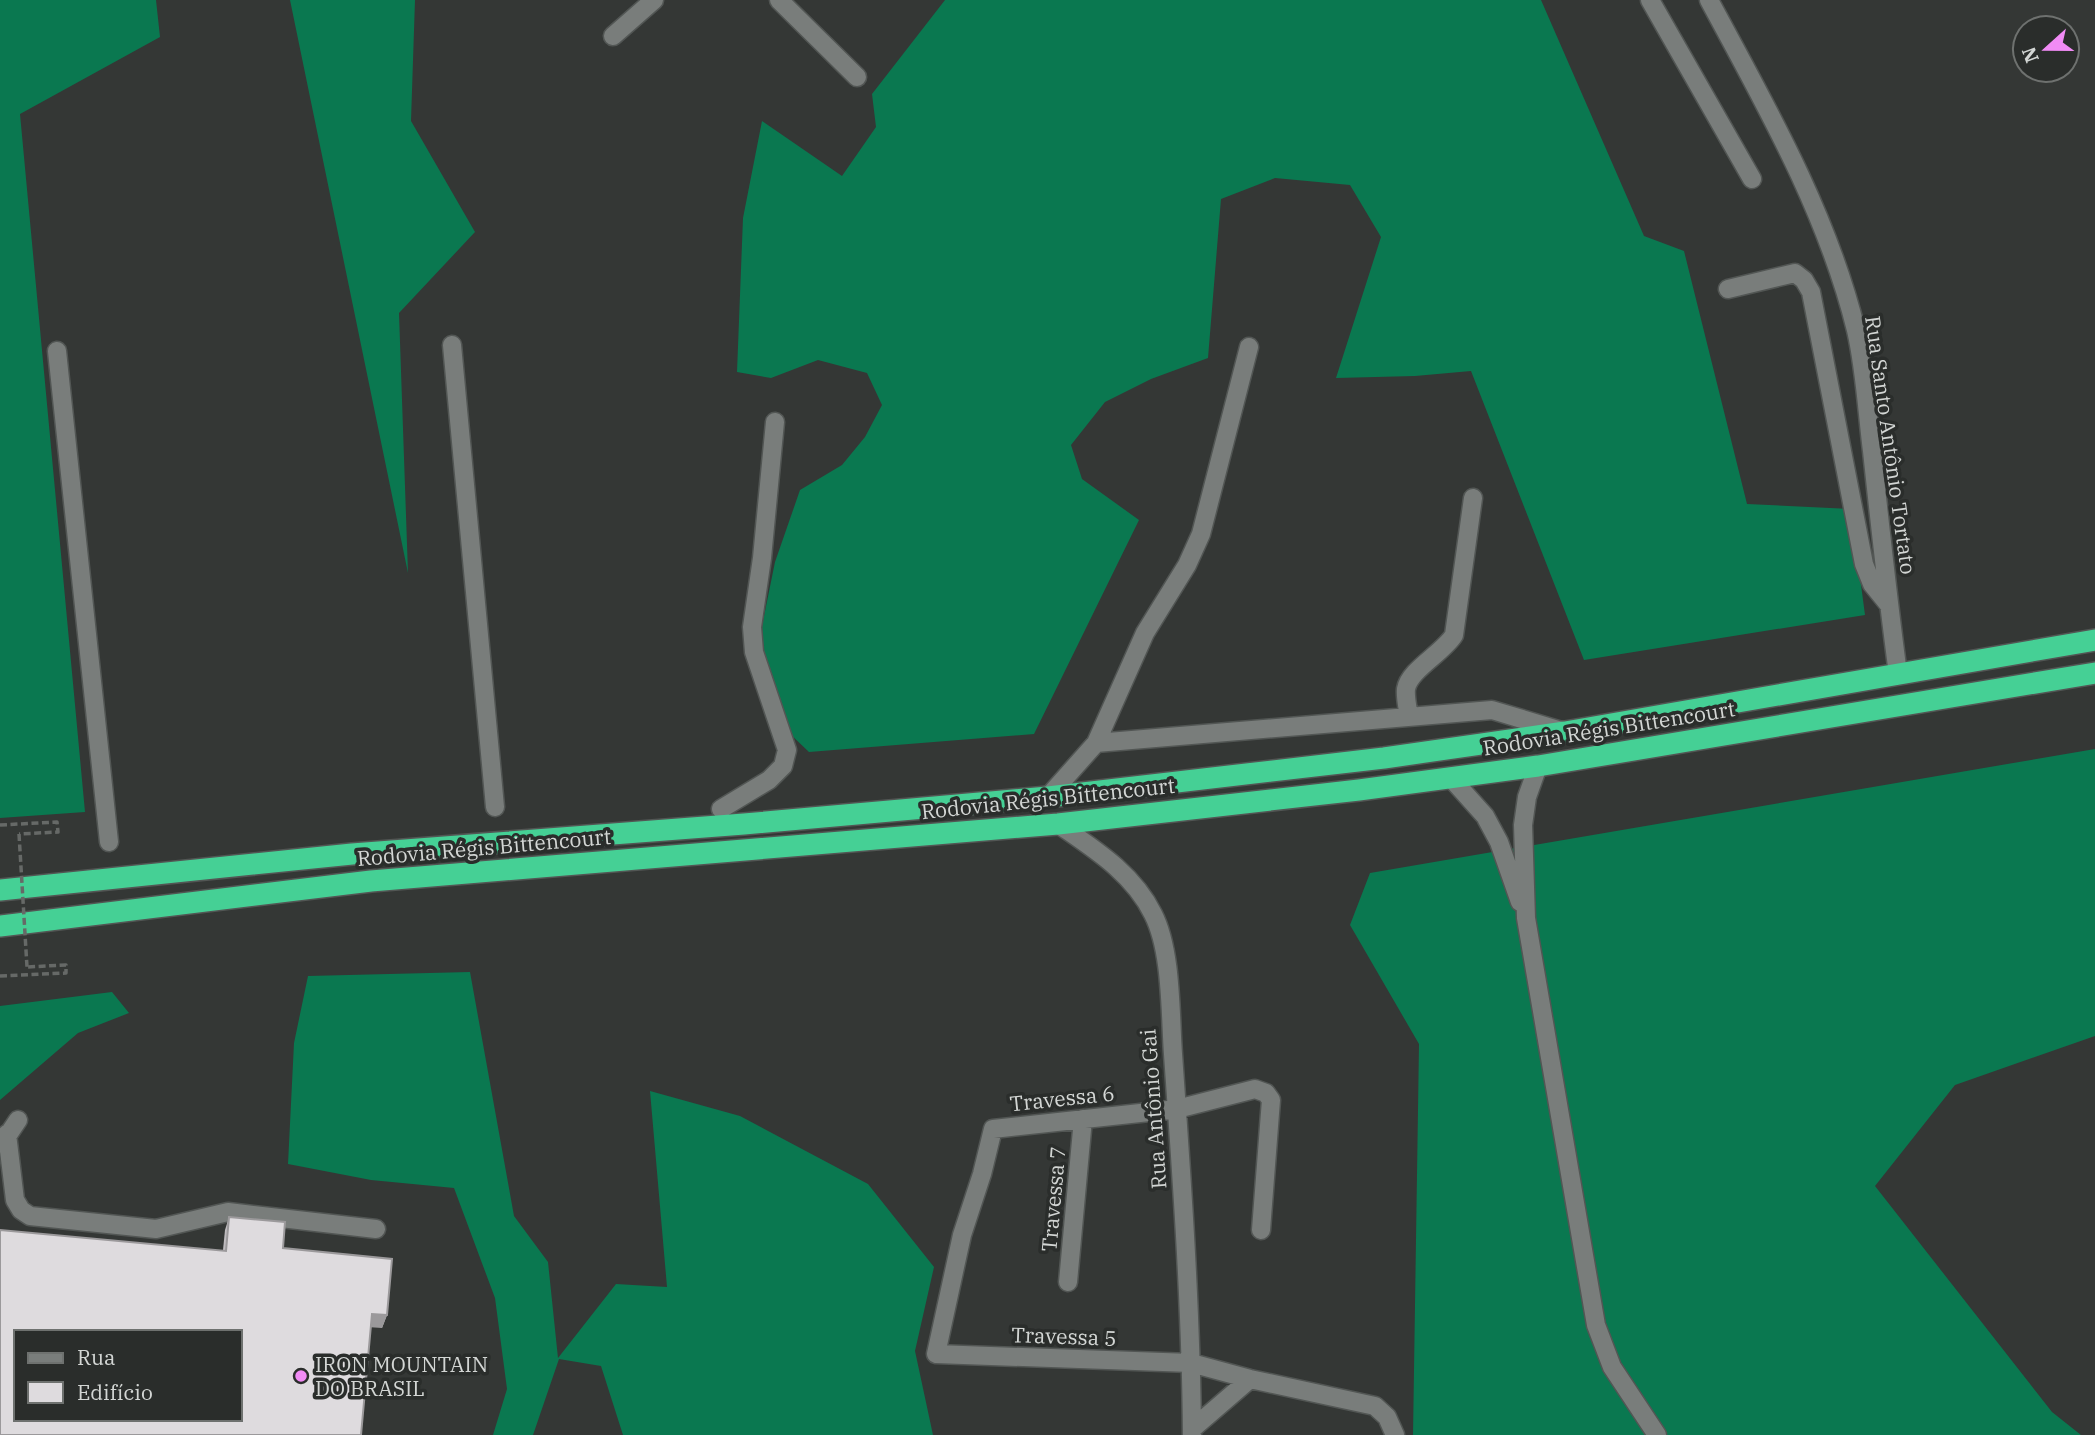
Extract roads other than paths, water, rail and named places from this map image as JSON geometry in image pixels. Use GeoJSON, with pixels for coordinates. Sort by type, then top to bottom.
{"type":"FeatureCollection","features":[{"type":"Feature","properties":{"kind":"highway","name":"Rodovia Régis Bittencourt"},"geometry":{"type":"LineString","coordinates":[[0,890],[352,854],[1048,797],[1384,758],[1565,732],[2095,640]]}},
{"type":"Feature","properties":{"kind":"highway","name":"Rodovia Régis Bittencourt"},"geometry":{"type":"LineString","coordinates":[[0,926],[371,881],[1058,824],[1451,778],[1538,766],[2095,673]]}},
{"type":"Feature","properties":{"kind":"street"},"geometry":{"type":"LineString","coordinates":[[613,36],[654,0]]}},
{"type":"Feature","properties":{"kind":"street"},"geometry":{"type":"LineString","coordinates":[[779,0],[857,77]]}},
{"type":"Feature","properties":{"kind":"street"},"geometry":{"type":"LineString","coordinates":[[1650,0],[1752,179]]}},
{"type":"Feature","properties":{"kind":"street","name":"Rua Santo Antônio Tortato"},"geometry":{"type":"LineString","coordinates":[[1709,0],[1764,102],[1806,189],[1848,302],[1861,358],[1898,674]]}},
{"type":"Feature","properties":{"kind":"street"},"geometry":{"type":"LineString","coordinates":[[1728,289],[1795,273],[1804,280],[1811,292],[1864,564],[1872,584],[1889,605]]}},
{"type":"Feature","properties":{"kind":"street"},"geometry":{"type":"LineString","coordinates":[[452,345],[495,807]]}},
{"type":"Feature","properties":{"kind":"street"},"geometry":{"type":"LineString","coordinates":[[1048,797],[1096,743],[1145,633],[1187,565],[1201,534],[1250,347]]}},
{"type":"Feature","properties":{"kind":"street"},"geometry":{"type":"LineString","coordinates":[[57,351],[109,842]]}},
{"type":"Feature","properties":{"kind":"street"},"geometry":{"type":"LineString","coordinates":[[721,809],[769,780],[783,766],[787,750],[754,652],[752,627],[762,558],[775,422]]}},
{"type":"Feature","properties":{"kind":"street"},"geometry":{"type":"LineString","coordinates":[[1409,717],[1406,690],[1410,677],[1447,647],[1454,635],[1473,498]]}},
{"type":"Feature","properties":{"kind":"street"},"geometry":{"type":"LineString","coordinates":[[1096,743],[1492,710],[1565,732]]}},
{"type":"Feature","properties":{"kind":"street"},"geometry":{"type":"LineString","coordinates":[[1538,766],[1527,797],[1524,825],[1526,918],[1596,1325],[1612,1367],[1657,1435]]}},
{"type":"Feature","properties":{"kind":"street"},"geometry":{"type":"LineString","coordinates":[[1451,778],[1485,816],[1499,842],[1526,918]]}},
{"type":"Feature","properties":{"kind":"street","name":"Rua Antônio Gai"},"geometry":{"type":"LineString","coordinates":[[1058,824],[1106,857],[1126,877],[1144,897],[1155,916],[1162,938],[1177,1109],[1191,1363],[1192,1432]]}},
{"type":"Feature","properties":{"kind":"street","name":"Travessa 6"},"geometry":{"type":"LineString","coordinates":[[936,1354],[962,1235],[993,1129],[1177,1109],[1255,1089],[1266,1093],[1271,1100],[1261,1230]]}},
{"type":"Feature","properties":{"kind":"street","name":"Travessa 7"},"geometry":{"type":"LineString","coordinates":[[1069,1282],[1083,1119]]}},
{"type":"Feature","properties":{"kind":"street"},"geometry":{"type":"LineString","coordinates":[[8,1134],[15,1200],[21,1210],[30,1216],[156,1229],[228,1212],[376,1229]]}},
{"type":"Feature","properties":{"kind":"street","name":"Travessa 5"},"geometry":{"type":"LineString","coordinates":[[936,1354],[1191,1363],[1250,1379],[1376,1406],[1387,1417],[1395,1435]]}},
{"type":"Feature","properties":{"kind":"street"},"geometry":{"type":"LineString","coordinates":[[1192,1432],[1250,1379]]}},
{"type":"Feature","properties":{"kind":"place","name":"IRON MOUNTAIN DO BRASIL"},"geometry":{"type":"Point","coordinates":[301,1376]}}]}
